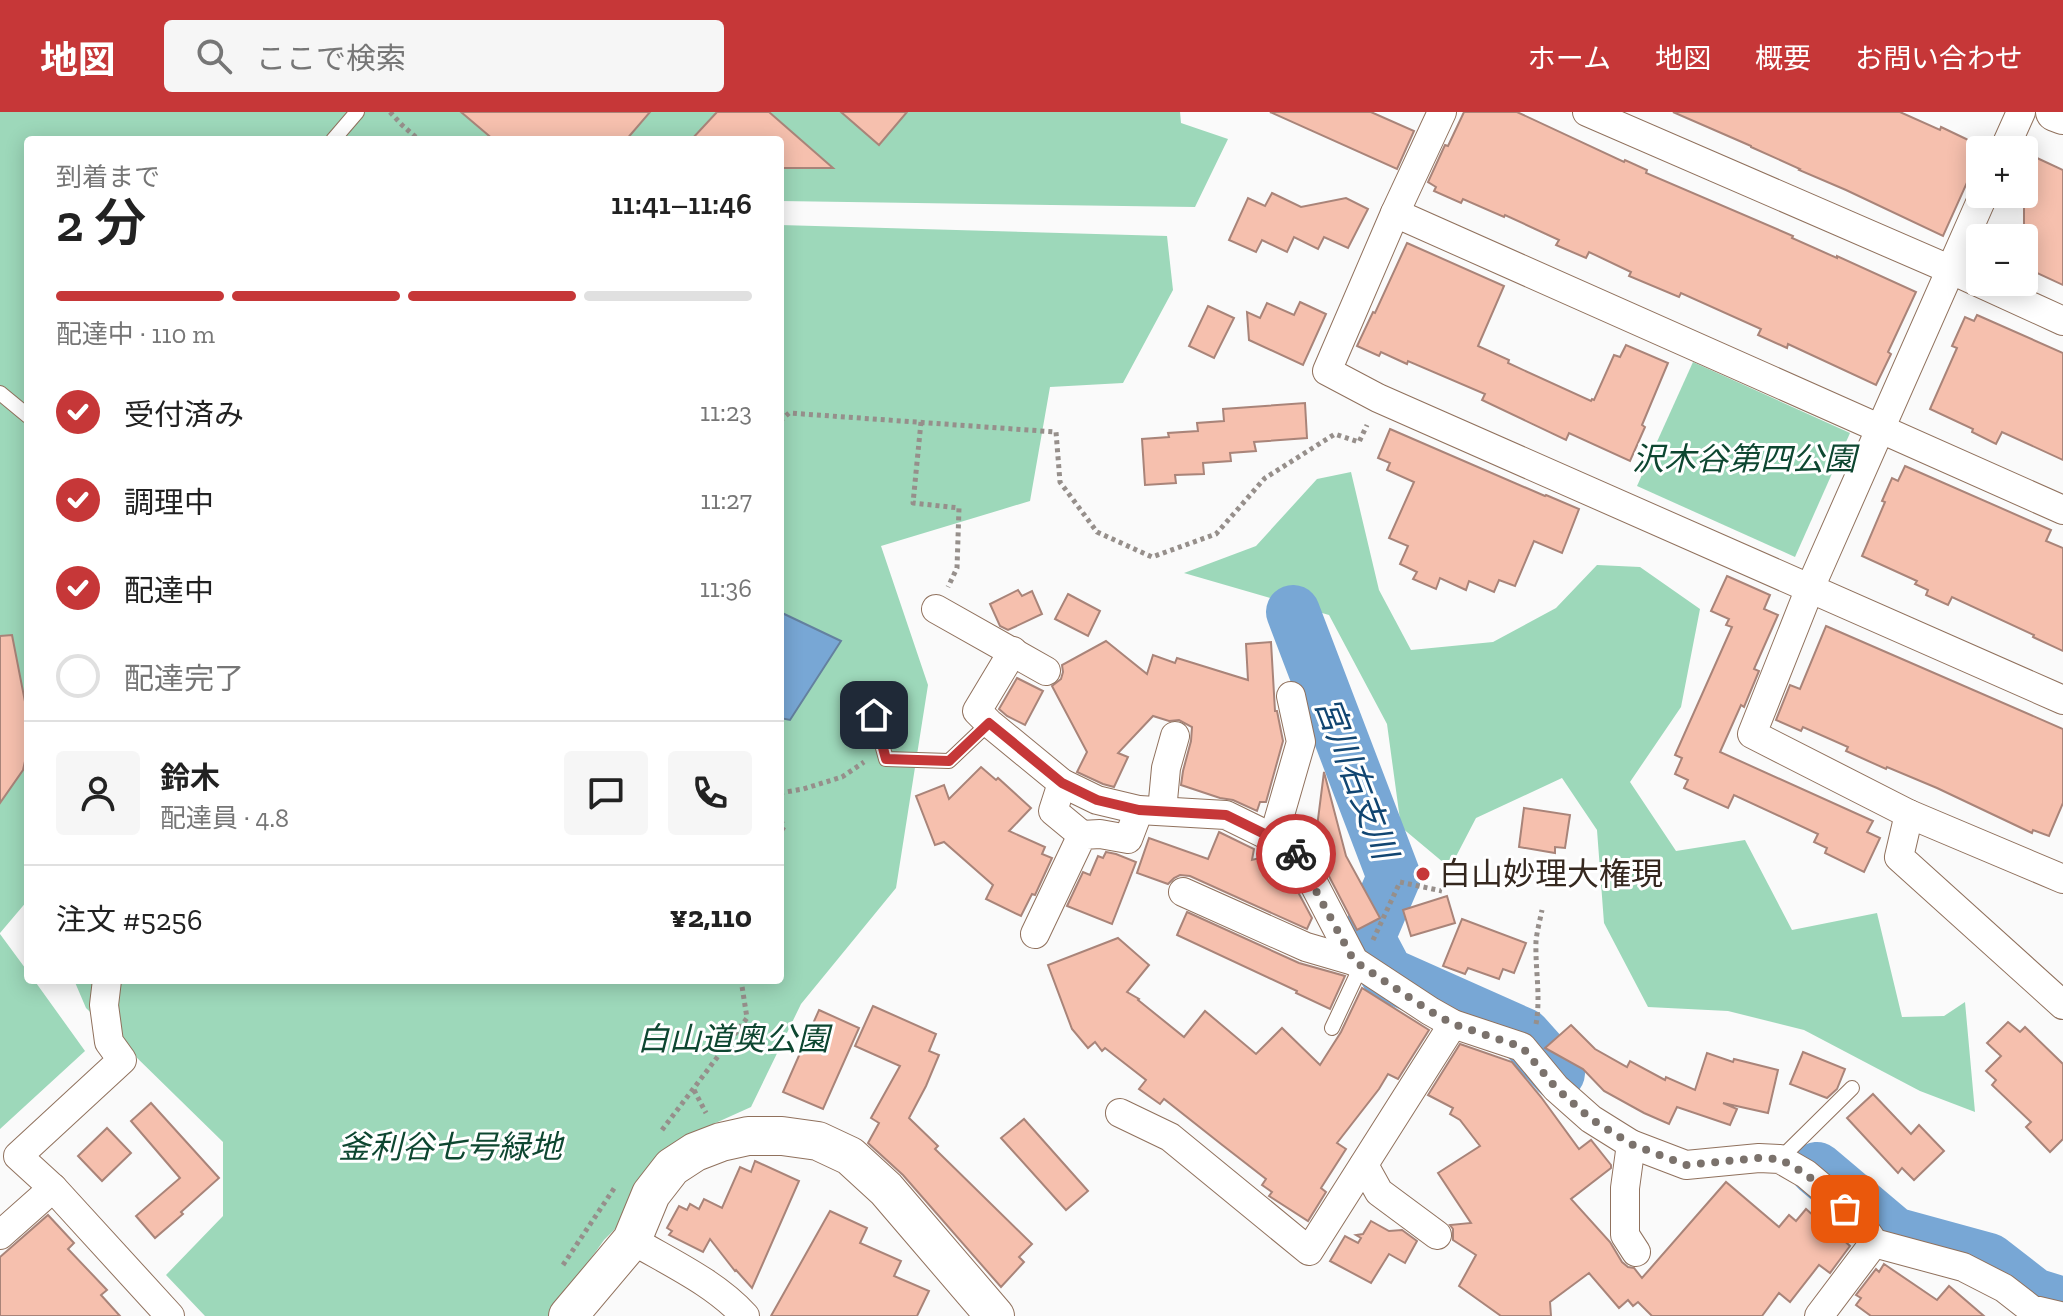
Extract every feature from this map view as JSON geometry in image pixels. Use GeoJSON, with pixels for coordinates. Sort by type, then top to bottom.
{"type":"FeatureCollection","features":[{"type":"Feature","properties":{"kind":"street"},"geometry":{"type":"LineString","coordinates":[[1442,112],[1327,371],[1378,398],[2063,700]]}},
{"type":"Feature","properties":{"kind":"street"},"geometry":{"type":"LineString","coordinates":[[1587,112],[2063,321]]}},
{"type":"Feature","properties":{"kind":"street"},"geometry":{"type":"LineString","coordinates":[[2010,136],[2021,112]]}},
{"type":"Feature","properties":{"kind":"street"},"geometry":{"type":"LineString","coordinates":[[2055,112],[2063,115]]}},
{"type":"Feature","properties":{"kind":"street"},"geometry":{"type":"LineString","coordinates":[[1977,208],[1810,588],[1752,734],[1909,814],[2063,879]]}},
{"type":"Feature","properties":{"kind":"street"},"geometry":{"type":"LineString","coordinates":[[1395,213],[2063,510]]}},
{"type":"Feature","properties":{"kind":"street"},"geometry":{"type":"LineString","coordinates":[[936,609],[1046,671]]}},
{"type":"Feature","properties":{"kind":"street"},"geometry":{"type":"LineString","coordinates":[[1013,651],[977,711],[989,723],[1062,783],[1097,800],[1150,810],[1226,815],[1281,842],[1296,854],[1358,964]]}},
{"type":"Feature","properties":{"kind":"street"},"geometry":{"type":"LineString","coordinates":[[1273,839],[1301,742],[1291,696]]}},
{"type":"Feature","properties":{"kind":"street"},"geometry":{"type":"LineString","coordinates":[[1062,783],[1053,811],[1082,835],[1100,834],[1128,839],[1150,810],[1175,736]]}},
{"type":"Feature","properties":{"kind":"street"},"geometry":{"type":"LineString","coordinates":[[1909,814],[1899,857],[2063,1005]]}},
{"type":"Feature","properties":{"kind":"street"},"geometry":{"type":"LineString","coordinates":[[1035,934],[1082,835]]}},
{"type":"Feature","properties":{"kind":"street"},"geometry":{"type":"LineString","coordinates":[[1183,892],[1306,947],[1358,964],[1453,1024],[1522,1047],[1556,1088],[1591,1119],[1631,1144],[1686,1165],[1781,1158],[1806,1174],[1859,1221],[1874,1243],[1963,1267],[2004,1288],[2031,1309],[2060,1316]]}},
{"type":"Feature","properties":{"kind":"street"},"geometry":{"type":"LineString","coordinates":[[107,984],[104,1005],[109,1042],[122,1060],[18,1156],[53,1188],[170,1316]]}},
{"type":"Feature","properties":{"kind":"street"},"geometry":{"type":"LineString","coordinates":[[1120,1113],[1170,1137],[1309,1251],[1453,1024]]}},
{"type":"Feature","properties":{"kind":"street"},"geometry":{"type":"LineString","coordinates":[[568,1316],[632,1240],[651,1194],[672,1167],[695,1152],[748,1136],[782,1136],[818,1141],[850,1156],[886,1189],[995,1316]]}},
{"type":"Feature","properties":{"kind":"street"},"geometry":{"type":"LineString","coordinates":[[1631,1144],[1625,1188],[1625,1235],[1636,1252]]}},
{"type":"Feature","properties":{"kind":"street"},"geometry":{"type":"LineString","coordinates":[[1364,1165],[1379,1192],[1437,1235]]}},
{"type":"Feature","properties":{"kind":"street"},"geometry":{"type":"LineString","coordinates":[[0,1235],[53,1188]]}},
{"type":"Feature","properties":{"kind":"street"},"geometry":{"type":"LineString","coordinates":[[632,1240],[707,1284],[745,1316]]}},
{"type":"Feature","properties":{"kind":"street"},"geometry":{"type":"LineString","coordinates":[[1819,1316],[1874,1243]]}},
{"type":"Feature","properties":{"kind":"lane"},"geometry":{"type":"LineString","coordinates":[[336,136],[357,112]]}},
{"type":"Feature","properties":{"kind":"lane"},"geometry":{"type":"LineString","coordinates":[[0,393],[24,413]]}},
{"type":"Feature","properties":{"kind":"lane"},"geometry":{"type":"LineString","coordinates":[[862,698],[874,715],[886,759],[949,761],[989,723]]}},
{"type":"Feature","properties":{"kind":"lane"},"geometry":{"type":"LineString","coordinates":[[1332,1028],[1358,964]]}},
{"type":"Feature","properties":{"kind":"lane"},"geometry":{"type":"LineString","coordinates":[[1781,1158],[1852,1088]]}},
{"type":"Feature","properties":{"kind":"path"},"geometry":{"type":"LineString","coordinates":[[390,112],[414,136]]}},
{"type":"Feature","properties":{"kind":"path"},"geometry":{"type":"LineString","coordinates":[[784,417],[789,413],[1056,432],[1060,482],[1097,532],[1152,557],[1216,534],[1265,478],[1335,434],[1359,442],[1378,398]]}},
{"type":"Feature","properties":{"kind":"path"},"geometry":{"type":"LineString","coordinates":[[921,422],[913,503],[959,508],[957,568],[936,609]]}},
{"type":"Feature","properties":{"kind":"path"},"geometry":{"type":"LineString","coordinates":[[784,792],[842,777],[865,761],[879,737]]}},
{"type":"Feature","properties":{"kind":"path"},"geometry":{"type":"LineString","coordinates":[[1358,964],[1400,882],[1442,891]]}},
{"type":"Feature","properties":{"kind":"path"},"geometry":{"type":"LineString","coordinates":[[1522,1047],[1536,1025],[1540,1002],[1536,939],[1542,910]]}},
{"type":"Feature","properties":{"kind":"path"},"geometry":{"type":"LineString","coordinates":[[673,1118],[747,1018],[742,984]]}},
{"type":"Feature","properties":{"kind":"green space"},"geometry":{"type":"Polygon","coordinates":[[[0,112],[1180,112],[1181,123],[1228,139],[1195,207],[784,201],[784,136],[24,136],[24,905],[0,933],[0,112]]]}},
{"type":"Feature","properties":{"kind":"green space","name":"釜利谷七号緑地"},"geometry":{"type":"Polygon","coordinates":[[[784,225],[1167,236],[1173,290],[1123,383],[1050,387],[1030,501],[881,546],[928,685],[896,888],[801,1004],[751,1107],[700,1130],[630,1214],[604,1240],[550,1316],[205,1316],[166,1275],[223,1216],[223,1142],[86,1008],[76,984],[784,984],[784,225]]]}},
{"type":"Feature","properties":{"kind":"green space","name":"沢木谷第四公園"},"geometry":{"type":"Polygon","coordinates":[[[1693,362],[1850,433],[1795,557],[1637,486],[1693,362]]]}},
{"type":"Feature","properties":{"kind":"green space"},"geometry":{"type":"Polygon","coordinates":[[[1351,472],[1379,590],[1411,650],[1493,642],[1556,608],[1597,565],[1640,567],[1700,609],[1681,707],[1630,782],[1676,851],[1745,840],[1792,930],[1877,913],[1902,1017],[1944,1016],[1965,1002],[1975,1112],[1920,1091],[1804,1030],[1728,1011],[1648,1007],[1604,923],[1597,830],[1562,778],[1476,818],[1450,868],[1401,827],[1387,724],[1329,615],[1184,573],[1256,546],[1317,479],[1351,472]]]}},
{"type":"Feature","properties":{"kind":"green space"},"geometry":{"type":"Polygon","coordinates":[[[0,934],[24,967],[24,984],[37,984],[85,1051],[0,1129],[0,934]]]}},
{"type":"Feature","properties":{"kind":"water"},"geometry":{"type":"Polygon","coordinates":[[[784,614],[841,641],[790,720],[784,719],[784,614]]]}},
{"type":"Feature","properties":{"kind":"building"},"geometry":{"type":"Polygon","coordinates":[[[461,112],[650,112],[629,136],[489,136],[461,112]]]}},
{"type":"Feature","properties":{"kind":"building"},"geometry":{"type":"Polygon","coordinates":[[[717,112],[769,112],[833,168],[784,168],[784,136],[695,136],[717,112]]]}},
{"type":"Feature","properties":{"kind":"building"},"geometry":{"type":"Polygon","coordinates":[[[841,112],[907,112],[879,145],[841,112]]]}},
{"type":"Feature","properties":{"kind":"building"},"geometry":{"type":"Polygon","coordinates":[[[1270,112],[1371,112],[1414,131],[1397,169],[1270,112]]]}},
{"type":"Feature","properties":{"kind":"building"},"geometry":{"type":"Polygon","coordinates":[[[1464,112],[1517,112],[1647,170],[1646,173],[1916,292],[1876,385],[1788,344],[1787,348],[1758,335],[1761,329],[1681,293],[1679,297],[1629,276],[1631,272],[1589,252],[1586,258],[1556,245],[1559,240],[1505,215],[1463,199],[1461,203],[1434,191],[1436,187],[1428,182],[1464,112]]]}},
{"type":"Feature","properties":{"kind":"building"},"geometry":{"type":"Polygon","coordinates":[[[1673,112],[1900,112],[1966,139],[1966,185],[1943,236],[1673,112]]]}},
{"type":"Feature","properties":{"kind":"building"},"geometry":{"type":"Polygon","coordinates":[[[2038,158],[2063,170],[2063,285],[2038,273],[2038,224],[2024,224],[2024,208],[2038,208],[2038,158]]]}},
{"type":"Feature","properties":{"kind":"building"},"geometry":{"type":"Polygon","coordinates":[[[1272,193],[1301,207],[1346,198],[1368,209],[1348,248],[1324,237],[1318,249],[1294,237],[1287,252],[1262,240],[1256,252],[1229,240],[1248,198],[1265,206],[1272,193]]]}},
{"type":"Feature","properties":{"kind":"building"},"geometry":{"type":"Polygon","coordinates":[[[1407,243],[1504,286],[1478,346],[1509,360],[1508,363],[1591,401],[1614,355],[1620,357],[1626,345],[1668,363],[1630,461],[1569,433],[1566,440],[1482,400],[1485,394],[1408,361],[1407,364],[1381,352],[1379,356],[1357,346],[1407,243]]]}},
{"type":"Feature","properties":{"kind":"building"},"geometry":{"type":"Polygon","coordinates":[[[1300,302],[1326,314],[1303,365],[1249,340],[1247,312],[1260,318],[1267,303],[1294,315],[1300,302]]]}},
{"type":"Feature","properties":{"kind":"building"},"geometry":{"type":"Polygon","coordinates":[[[1208,306],[1234,318],[1214,358],[1189,346],[1208,306]]]}},
{"type":"Feature","properties":{"kind":"building"},"geometry":{"type":"Polygon","coordinates":[[[1977,315],[2063,353],[2063,460],[2002,432],[1996,444],[1972,432],[1973,429],[1930,409],[1957,348],[1952,346],[1965,317],[1974,321],[1977,315]]]}},
{"type":"Feature","properties":{"kind":"building"},"geometry":{"type":"Polygon","coordinates":[[[1305,403],[1307,438],[1254,442],[1256,451],[1230,453],[1231,461],[1203,463],[1204,474],[1175,475],[1176,483],[1145,485],[1142,439],[1198,431],[1197,423],[1224,421],[1223,409],[1305,403]]]}},
{"type":"Feature","properties":{"kind":"building"},"geometry":{"type":"Polygon","coordinates":[[[1390,429],[1579,509],[1562,553],[1534,541],[1515,586],[1499,580],[1494,592],[1469,581],[1466,590],[1440,578],[1436,589],[1413,579],[1417,572],[1400,564],[1408,546],[1389,538],[1414,482],[1387,470],[1390,463],[1378,458],[1390,429]]]}},
{"type":"Feature","properties":{"kind":"building"},"geometry":{"type":"Polygon","coordinates":[[[1905,466],[2051,530],[2046,541],[2063,548],[2063,651],[1952,597],[1948,605],[1926,595],[1928,590],[1915,584],[1917,581],[1862,556],[1892,478],[1898,481],[1905,466]]]}},
{"type":"Feature","properties":{"kind":"building"},"geometry":{"type":"Polygon","coordinates":[[[1727,576],[1770,595],[1764,609],[1778,615],[1754,669],[1759,671],[1744,707],[1741,705],[1720,752],[1873,821],[1867,832],[1880,838],[1864,872],[1825,853],[1827,848],[1814,842],[1818,834],[1734,795],[1728,808],[1684,788],[1688,780],[1675,774],[1682,758],[1675,755],[1732,627],[1726,625],[1729,619],[1711,611],[1727,576]]]}},
{"type":"Feature","properties":{"kind":"building"},"geometry":{"type":"Polygon","coordinates":[[[1018,590],[1022,596],[1032,591],[1042,614],[1008,630],[1000,626],[990,604],[1018,590]]]}},
{"type":"Feature","properties":{"kind":"building"},"geometry":{"type":"Polygon","coordinates":[[[1068,594],[1100,611],[1088,636],[1055,619],[1068,594]]]}},
{"type":"Feature","properties":{"kind":"building"},"geometry":{"type":"Polygon","coordinates":[[[1826,626],[2063,729],[2063,803],[2049,836],[2033,830],[2032,833],[1937,788],[1886,769],[1846,751],[1848,747],[1803,727],[1801,731],[1776,720],[1790,685],[1800,689],[1826,626]]]}},
{"type":"Feature","properties":{"kind":"building"},"geometry":{"type":"Polygon","coordinates":[[[12,635],[24,696],[24,766],[0,803],[0,636],[12,635]]]}},
{"type":"Feature","properties":{"kind":"building"},"geometry":{"type":"Polygon","coordinates":[[[1106,641],[1147,674],[1153,655],[1175,663],[1177,658],[1248,680],[1246,644],[1271,642],[1275,711],[1283,741],[1266,802],[1260,802],[1257,811],[1233,800],[1181,785],[1192,727],[1179,720],[1169,721],[1153,716],[1118,753],[1128,757],[1114,787],[1077,772],[1087,752],[1052,686],[1061,679],[1062,665],[1106,641]]]}},
{"type":"Feature","properties":{"kind":"building"},"geometry":{"type":"Polygon","coordinates":[[[1017,678],[1043,691],[1025,725],[999,709],[1017,678]]]}},
{"type":"Feature","properties":{"kind":"building"},"geometry":{"type":"Polygon","coordinates":[[[981,767],[1031,808],[1009,831],[1045,847],[1042,854],[1052,858],[1035,895],[1032,894],[1021,916],[986,899],[993,885],[944,842],[935,845],[916,796],[944,785],[949,799],[981,767]]]}},
{"type":"Feature","properties":{"kind":"building"},"geometry":{"type":"Polygon","coordinates":[[[1324,772],[1346,856],[1380,918],[1357,930],[1310,844],[1315,843],[1324,772]]]}},
{"type":"Feature","properties":{"kind":"building"},"geometry":{"type":"Polygon","coordinates":[[[1524,808],[1570,815],[1565,848],[1555,847],[1555,853],[1519,847],[1524,808]]]}},
{"type":"Feature","properties":{"kind":"building"},"geometry":{"type":"Polygon","coordinates":[[[1219,832],[1254,849],[1252,860],[1267,856],[1284,866],[1312,918],[1307,929],[1190,876],[1180,875],[1168,884],[1137,873],[1149,838],[1208,859],[1219,832]]]}},
{"type":"Feature","properties":{"kind":"building"},"geometry":{"type":"Polygon","coordinates":[[[1106,852],[1136,862],[1112,924],[1067,906],[1083,872],[1090,875],[1098,856],[1103,858],[1106,852]]]}},
{"type":"Feature","properties":{"kind":"building"},"geometry":{"type":"Polygon","coordinates":[[[1447,896],[1455,923],[1411,936],[1403,910],[1447,896]]]}},
{"type":"Feature","properties":{"kind":"building"},"geometry":{"type":"Polygon","coordinates":[[[1187,912],[1299,963],[1345,976],[1330,1009],[1177,935],[1187,912]]]}},
{"type":"Feature","properties":{"kind":"building"},"geometry":{"type":"Polygon","coordinates":[[[1462,919],[1526,943],[1514,973],[1503,969],[1499,979],[1468,968],[1465,974],[1443,966],[1462,919]]]}},
{"type":"Feature","properties":{"kind":"building"},"geometry":{"type":"Polygon","coordinates":[[[1118,938],[1149,965],[1127,992],[1184,1037],[1205,1011],[1256,1054],[1282,1028],[1320,1065],[1341,1032],[1362,988],[1429,1030],[1398,1079],[1388,1074],[1337,1143],[1346,1149],[1321,1188],[1326,1192],[1308,1221],[1269,1196],[1272,1192],[1262,1185],[1266,1179],[1164,1099],[1160,1104],[1139,1089],[1146,1080],[1105,1048],[1102,1051],[1095,1042],[1088,1048],[1072,1029],[1048,965],[1118,938]]]}},
{"type":"Feature","properties":{"kind":"building"},"geometry":{"type":"Polygon","coordinates":[[[873,1006],[936,1034],[929,1051],[939,1055],[909,1118],[938,1146],[935,1149],[1032,1244],[1019,1257],[1024,1262],[1001,1287],[903,1175],[868,1143],[879,1123],[871,1118],[900,1066],[855,1046],[873,1006]]]}},
{"type":"Feature","properties":{"kind":"building"},"geometry":{"type":"Polygon","coordinates":[[[819,1010],[859,1028],[823,1109],[783,1092],[819,1010]]]}},
{"type":"Feature","properties":{"kind":"building"},"geometry":{"type":"Polygon","coordinates":[[[2008,1022],[2020,1032],[2025,1027],[2063,1064],[2063,1139],[2050,1152],[2026,1127],[2031,1122],[1992,1085],[1996,1080],[1986,1071],[2001,1056],[1987,1043],[2008,1022]]]}},
{"type":"Feature","properties":{"kind":"building"},"geometry":{"type":"Polygon","coordinates":[[[1571,1025],[1595,1049],[1627,1067],[1630,1061],[1665,1080],[1666,1077],[1695,1090],[1707,1053],[1733,1062],[1734,1059],[1778,1070],[1768,1113],[1723,1103],[1737,1109],[1730,1125],[1677,1107],[1669,1124],[1644,1113],[1604,1091],[1583,1069],[1545,1048],[1571,1025]]]}},
{"type":"Feature","properties":{"kind":"building"},"geometry":{"type":"Polygon","coordinates":[[[1460,1044],[1512,1062],[1579,1149],[1591,1140],[1611,1165],[1571,1199],[1610,1242],[1622,1262],[1634,1268],[1642,1278],[1726,1182],[1779,1227],[1789,1215],[1796,1221],[1806,1209],[1850,1246],[1830,1273],[1819,1265],[1790,1302],[1779,1293],[1762,1316],[1652,1316],[1638,1302],[1633,1306],[1628,1300],[1619,1308],[1589,1273],[1550,1302],[1551,1316],[1501,1316],[1459,1286],[1476,1255],[1453,1240],[1450,1225],[1471,1223],[1438,1173],[1480,1146],[1460,1120],[1450,1114],[1453,1108],[1428,1095],[1460,1044]]]}},
{"type":"Feature","properties":{"kind":"building"},"geometry":{"type":"Polygon","coordinates":[[[1803,1052],[1845,1069],[1837,1089],[1827,1098],[1790,1084],[1803,1052]]]}},
{"type":"Feature","properties":{"kind":"building"},"geometry":{"type":"Polygon","coordinates":[[[1873,1094],[1911,1134],[1919,1125],[1944,1151],[1914,1180],[1902,1168],[1898,1173],[1847,1118],[1873,1094]]]}},
{"type":"Feature","properties":{"kind":"building"},"geometry":{"type":"Polygon","coordinates":[[[151,1103],[219,1178],[155,1238],[136,1216],[180,1178],[131,1121],[151,1103]]]}},
{"type":"Feature","properties":{"kind":"building"},"geometry":{"type":"Polygon","coordinates":[[[1024,1119],[1088,1191],[1066,1210],[1001,1138],[1024,1119]]]}},
{"type":"Feature","properties":{"kind":"building"},"geometry":{"type":"Polygon","coordinates":[[[107,1128],[131,1153],[102,1181],[78,1156],[107,1128]]]}},
{"type":"Feature","properties":{"kind":"building"},"geometry":{"type":"Polygon","coordinates":[[[755,1161],[799,1181],[752,1288],[710,1239],[703,1252],[669,1235],[672,1231],[667,1228],[679,1206],[687,1210],[690,1204],[699,1209],[704,1199],[722,1208],[740,1167],[751,1172],[755,1161]]]}},
{"type":"Feature","properties":{"kind":"building"},"geometry":{"type":"Polygon","coordinates":[[[830,1211],[867,1228],[860,1243],[901,1261],[894,1276],[929,1291],[917,1316],[771,1316],[830,1211]]]}},
{"type":"Feature","properties":{"kind":"building"},"geometry":{"type":"Polygon","coordinates":[[[48,1215],[74,1243],[68,1249],[107,1290],[101,1295],[120,1316],[0,1316],[0,1257],[48,1215]]]}},
{"type":"Feature","properties":{"kind":"building"},"geometry":{"type":"Polygon","coordinates":[[[1371,1221],[1389,1231],[1402,1230],[1417,1241],[1405,1263],[1389,1254],[1371,1283],[1330,1261],[1345,1236],[1358,1243],[1361,1238],[1356,1235],[1363,1234],[1371,1221]]]}},
{"type":"Feature","properties":{"kind":"building"},"geometry":{"type":"Polygon","coordinates":[[[1884,1264],[1937,1300],[1949,1286],[1984,1316],[1871,1316],[1856,1305],[1861,1298],[1856,1295],[1876,1269],[1879,1272],[1884,1264]]]}},
{"type":"Feature","properties":{"kind":"waterway","name":"宮川右支川"},"geometry":{"type":"LineString","coordinates":[[1293,612],[1394,877],[1368,938],[1387,974],[1524,1035],[1558,1073]]}},
{"type":"Feature","properties":{"kind":"waterway","name":"宮川右支川"},"geometry":{"type":"LineString","coordinates":[[1817,1169],[1894,1234],[1989,1260],[2034,1295],[2063,1304]]}},
{"type":"Feature","properties":{"kind":"way so far"},"geometry":{"type":"LineString","coordinates":[[1296,854],[1354,961],[1453,1024],[1522,1047],[1556,1088],[1591,1119],[1631,1144],[1686,1165],[1780,1159],[1806,1174],[1845,1209]]}},
{"type":"Feature","properties":{"kind":"place","name":"白山妙理大権現"},"geometry":{"type":"Point","coordinates":[1423,874]}},
{"type":"Feature","properties":{"kind":"route"},"geometry":{"type":"LineString","coordinates":[[874,715],[886,759],[949,761],[989,723],[1062,783],[1097,800],[1139,810],[1226,815],[1281,842],[1296,854]]}},
{"type":"Feature","properties":{"kind":"park label","name":"白山道奥公園"},"geometry":{"type":"Point","coordinates":[733,1039]}}]}
